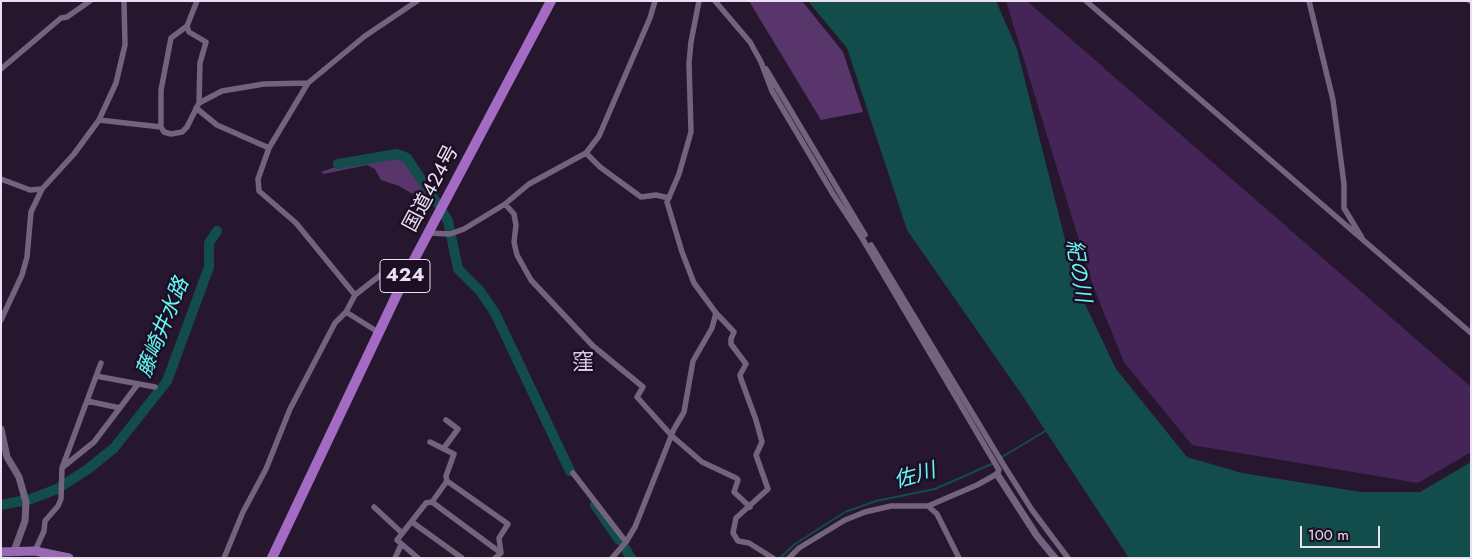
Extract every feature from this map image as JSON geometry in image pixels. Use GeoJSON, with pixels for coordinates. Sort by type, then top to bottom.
{"type":"FeatureCollection","features":[{"type":"Feature","properties":{"kind":"highway","name":"国道424号"},"geometry":{"type":"LineString","coordinates":[[272,558],[407,273],[551,1]]}},
{"type":"Feature","properties":{"kind":"main road"},"geometry":{"type":"LineString","coordinates":[[1,552],[35,551],[69,558]]}},
{"type":"Feature","properties":{"kind":"street"},"geometry":{"type":"LineString","coordinates":[[1,69],[61,18],[68,17],[90,1]]}},
{"type":"Feature","properties":{"kind":"street"},"geometry":{"type":"LineString","coordinates":[[1,320],[22,275],[27,257],[32,212],[42,189],[74,154],[99,120],[116,83],[125,45],[124,1]]}},
{"type":"Feature","properties":{"kind":"street"},"geometry":{"type":"LineString","coordinates":[[187,26],[189,32],[206,42],[200,63],[197,105],[182,132],[171,134],[164,132],[161,127],[161,90],[171,38],[187,26],[197,1]]}},
{"type":"Feature","properties":{"kind":"street"},"geometry":{"type":"LineString","coordinates":[[355,295],[296,223],[259,191],[258,179],[269,148],[308,83],[365,36],[417,1]]}},
{"type":"Feature","properties":{"kind":"street"},"geometry":{"type":"LineString","coordinates":[[428,232],[452,234],[464,230],[505,204],[528,184],[586,153],[599,136],[650,18],[655,1]]}},
{"type":"Feature","properties":{"kind":"street"},"geometry":{"type":"LineString","coordinates":[[699,1],[691,42],[691,132],[679,174],[668,202],[682,252],[694,283],[716,313],[734,332],[731,344],[746,364],[740,375],[762,442],[756,455],[768,489],[736,518],[732,528],[735,538],[749,543],[773,558]]}},
{"type":"Feature","properties":{"kind":"street"},"geometry":{"type":"LineString","coordinates":[[714,1],[750,42],[761,62],[772,91],[833,194],[862,238],[995,456],[1038,536],[1055,558]]}},
{"type":"Feature","properties":{"kind":"street"},"geometry":{"type":"LineString","coordinates":[[1086,1],[1471,333]]}},
{"type":"Feature","properties":{"kind":"street"},"geometry":{"type":"LineString","coordinates":[[1309,1],[1333,100],[1344,184],[1344,208],[1366,244]]}},
{"type":"Feature","properties":{"kind":"street"},"geometry":{"type":"LineString","coordinates":[[197,105],[229,90],[264,84],[308,83]]}},
{"type":"Feature","properties":{"kind":"street"},"geometry":{"type":"LineString","coordinates":[[197,105],[217,125],[269,148]]}},
{"type":"Feature","properties":{"kind":"street"},"geometry":{"type":"LineString","coordinates":[[99,120],[161,127]]}},
{"type":"Feature","properties":{"kind":"street"},"geometry":{"type":"LineString","coordinates":[[586,153],[600,167],[641,197],[656,195],[669,198]]}},
{"type":"Feature","properties":{"kind":"street"},"geometry":{"type":"LineString","coordinates":[[1,179],[30,190],[42,189]]}},
{"type":"Feature","properties":{"kind":"street"},"geometry":{"type":"LineString","coordinates":[[505,204],[514,214],[516,225],[514,242],[517,255],[531,280],[593,346],[643,387],[637,396],[672,436],[702,462],[738,480],[734,492],[750,507]]}},
{"type":"Feature","properties":{"kind":"street"},"geometry":{"type":"LineString","coordinates":[[224,558],[243,512],[266,470],[294,401],[335,323],[346,312],[355,295],[383,273],[398,269],[407,273]]}},
{"type":"Feature","properties":{"kind":"street"},"geometry":{"type":"LineString","coordinates":[[346,312],[378,332]]}},
{"type":"Feature","properties":{"kind":"street"},"geometry":{"type":"LineString","coordinates":[[612,558],[626,542],[635,526],[688,402],[693,361],[712,328],[716,313]]}},
{"type":"Feature","properties":{"kind":"street"},"geometry":{"type":"LineString","coordinates":[[35,551],[44,531],[46,521],[58,506],[62,468],[101,363]]}},
{"type":"Feature","properties":{"kind":"street"},"geometry":{"type":"LineString","coordinates":[[96,376],[155,387]]}},
{"type":"Feature","properties":{"kind":"street"},"geometry":{"type":"LineString","coordinates":[[62,468],[94,442],[138,384]]}},
{"type":"Feature","properties":{"kind":"street"},"geometry":{"type":"LineString","coordinates":[[87,401],[120,408]]}},
{"type":"Feature","properties":{"kind":"street"},"geometry":{"type":"LineString","coordinates":[[444,448],[458,429],[446,420]]}},
{"type":"Feature","properties":{"kind":"street"},"geometry":{"type":"LineString","coordinates":[[1,429],[4,448],[19,477],[26,502],[25,521],[14,551]]}},
{"type":"Feature","properties":{"kind":"street"},"geometry":{"type":"LineString","coordinates":[[418,558],[397,540],[426,503],[432,502],[447,481],[446,476],[454,454],[430,442]]}},
{"type":"Feature","properties":{"kind":"street"},"geometry":{"type":"LineString","coordinates":[[789,558],[799,548],[837,525],[865,512],[891,506],[928,506],[977,485],[1000,468]]}},
{"type":"Feature","properties":{"kind":"street"},"geometry":{"type":"LineString","coordinates":[[1000,468],[1068,558]]}},
{"type":"Feature","properties":{"kind":"street"},"geometry":{"type":"LineString","coordinates":[[573,473],[626,542]]}},
{"type":"Feature","properties":{"kind":"street"},"geometry":{"type":"LineString","coordinates":[[447,481],[508,524],[498,538],[501,553]]}},
{"type":"Feature","properties":{"kind":"street"},"geometry":{"type":"LineString","coordinates":[[432,502],[501,553]]}},
{"type":"Feature","properties":{"kind":"street"},"geometry":{"type":"LineString","coordinates":[[928,506],[937,514],[960,558]]}},
{"type":"Feature","properties":{"kind":"street"},"geometry":{"type":"LineString","coordinates":[[374,507],[402,533]]}},
{"type":"Feature","properties":{"kind":"street"},"geometry":{"type":"LineString","coordinates":[[412,522],[462,558]]}},
{"type":"Feature","properties":{"kind":"street"},"geometry":{"type":"LineString","coordinates":[[395,558],[401,545]]}},
{"type":"Feature","properties":{"kind":"street"},"geometry":{"type":"LineString","coordinates":[[496,558],[501,553]]}},
{"type":"Feature","properties":{"kind":"shaded area"},"geometry":{"type":"Polygon","coordinates":[[[749,1],[802,1],[843,52],[863,112],[821,120],[749,1]]]}},
{"type":"Feature","properties":{"kind":"shaded area"},"geometry":{"type":"Polygon","coordinates":[[[808,1],[996,1],[1017,49],[1077,287],[1116,369],[1187,457],[1242,473],[1361,492],[1420,492],[1471,462],[1471,558],[1129,558],[1022,395],[907,230],[847,48],[808,1]]]}},
{"type":"Feature","properties":{"kind":"shaded area"},"geometry":{"type":"Polygon","coordinates":[[[1006,1],[1027,1],[1471,387],[1471,452],[1418,483],[1192,445],[1124,362],[1093,286],[1006,1]]]}},
{"type":"Feature","properties":{"kind":"shaded area"},"geometry":{"type":"Polygon","coordinates":[[[395,157],[408,163],[431,198],[423,200],[399,186],[381,180],[375,169],[367,165],[324,174],[321,172],[338,166],[395,157]]]}},
{"type":"Feature","properties":{"kind":"waterway","name":"藤崎井水路"},"geometry":{"type":"LineString","coordinates":[[338,164],[397,154],[407,158],[437,203]]}},
{"type":"Feature","properties":{"kind":"waterway","name":"藤崎井水路"},"geometry":{"type":"LineString","coordinates":[[444,214],[448,221],[458,269],[480,291],[495,313],[570,471]]}},
{"type":"Feature","properties":{"kind":"waterway","name":"藤崎井水路"},"geometry":{"type":"LineString","coordinates":[[1,505],[31,499],[57,489],[88,469],[114,448],[167,381],[209,267],[209,243],[217,231]]}},
{"type":"Feature","properties":{"kind":"waterway","name":"佐川"},"geometry":{"type":"LineString","coordinates":[[1002,457],[1047,430]]}},
{"type":"Feature","properties":{"kind":"waterway","name":"佐川"},"geometry":{"type":"LineString","coordinates":[[780,558],[795,544],[845,512],[876,501],[935,489],[994,463]]}},
{"type":"Feature","properties":{"kind":"waterway","name":"藤崎井水路"},"geometry":{"type":"LineString","coordinates":[[595,505],[619,540]]}},
{"type":"Feature","properties":{"kind":"waterway","name":"藤崎井水路"},"geometry":{"type":"LineString","coordinates":[[624,547],[631,558]]}},
{"type":"Feature","properties":{"kind":"district","name":"窪"},"geometry":{"type":"Point","coordinates":[583,364]}},
{"type":"Feature","properties":{"kind":"water label","name":"紀の川"},"geometry":{"type":"Point","coordinates":[1077,271]}}]}
